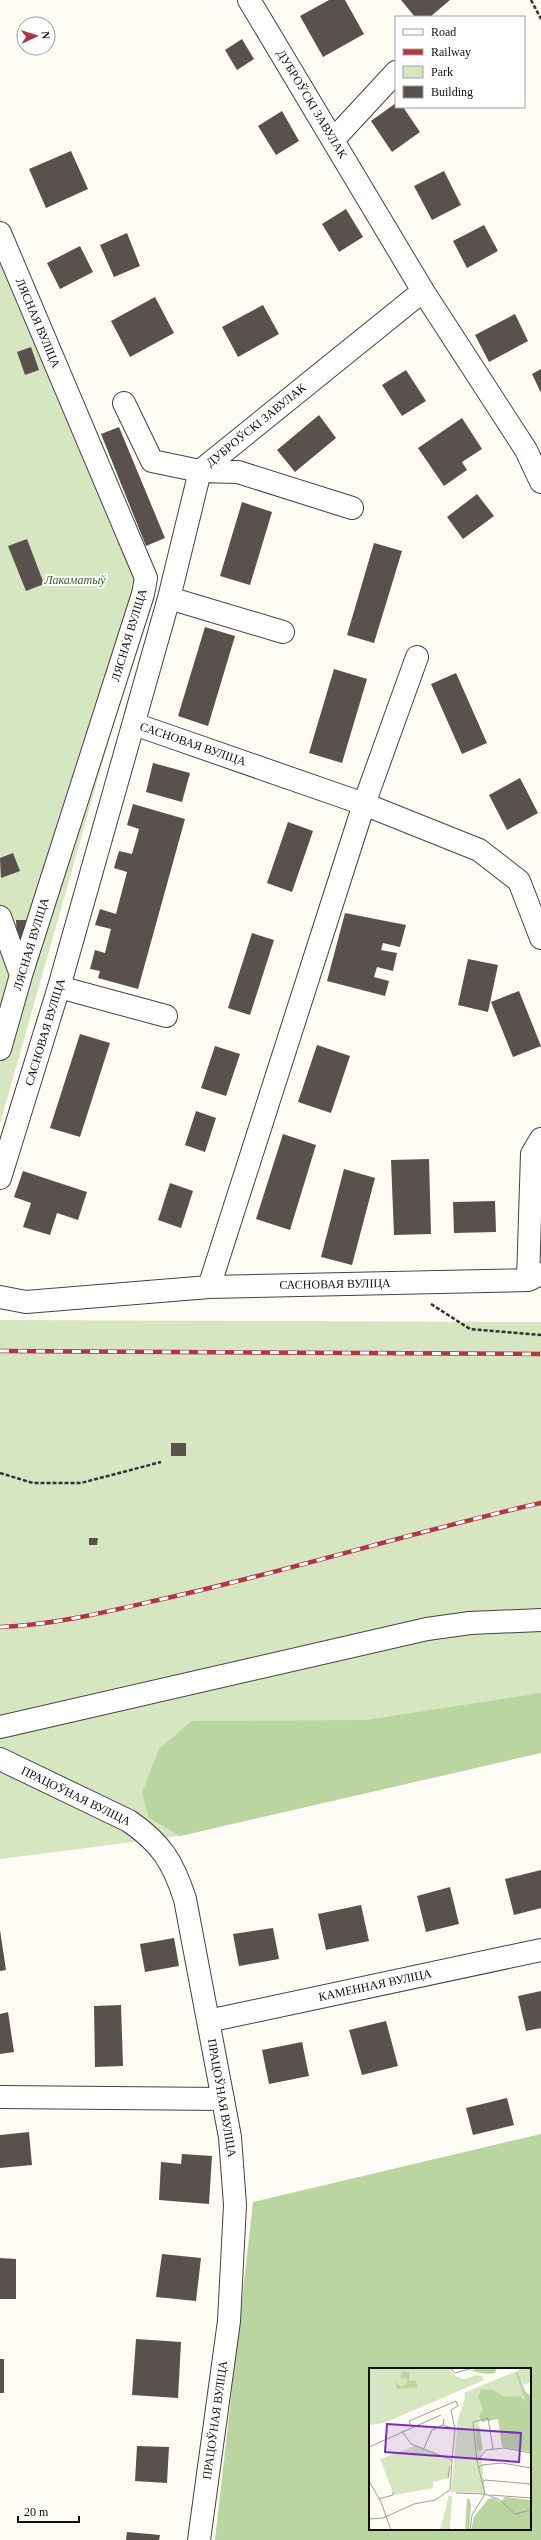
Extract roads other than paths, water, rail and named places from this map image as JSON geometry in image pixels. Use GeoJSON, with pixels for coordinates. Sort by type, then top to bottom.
{"type":"FeatureCollection","features":[{"type":"Feature","properties":{"kind":"street","name":"ДУБРОЎСКІ ЗАВУЛАК"},"geometry":{"type":"LineString","coordinates":[[249,0],[423,290],[533,447],[541,482]]}},
{"type":"Feature","properties":{"kind":"street"},"geometry":{"type":"LineString","coordinates":[[333,140],[395,73]]}},
{"type":"Feature","properties":{"kind":"street","name":"ЛЯСНАЯ ВУЛІЦА"},"geometry":{"type":"LineString","coordinates":[[0,233],[146,578],[143,594],[21,975],[0,1049]]}},
{"type":"Feature","properties":{"kind":"street","name":"ДУБРОЎСКІ ЗАВУЛАК"},"geometry":{"type":"LineString","coordinates":[[134,724],[170,598],[200,471],[423,290]]}},
{"type":"Feature","properties":{"kind":"street"},"geometry":{"type":"LineString","coordinates":[[124,403],[152,461],[200,471],[238,472],[352,508]]}},
{"type":"Feature","properties":{"kind":"street"},"geometry":{"type":"LineString","coordinates":[[170,598],[283,632]]}},
{"type":"Feature","properties":{"kind":"street"},"geometry":{"type":"LineString","coordinates":[[210,1287],[364,804],[417,657]]}},
{"type":"Feature","properties":{"kind":"street","name":"САСНОВАЯ ВУЛІЦА"},"geometry":{"type":"LineString","coordinates":[[0,1178],[59,987],[134,724],[364,804],[480,850],[519,881],[541,938]]}},
{"type":"Feature","properties":{"kind":"street"},"geometry":{"type":"LineString","coordinates":[[0,917],[21,975]]}},
{"type":"Feature","properties":{"kind":"street"},"geometry":{"type":"LineString","coordinates":[[59,987],[166,1016]]}},
{"type":"Feature","properties":{"kind":"street","name":"САСНОВАЯ ВУЛІЦА"},"geometry":{"type":"LineString","coordinates":[[0,1298],[26,1302],[60,1301],[210,1287],[534,1277],[532,1154],[541,1139]]}},
{"type":"Feature","properties":{"kind":"street"},"geometry":{"type":"LineString","coordinates":[[0,1727],[427,1629],[470,1623],[541,1620]]}},
{"type":"Feature","properties":{"kind":"street","name":"ПРАЦОЎНАЯ ВУЛІЦА"},"geometry":{"type":"LineString","coordinates":[[0,1760],[129,1821],[147,1834],[162,1848],[171,1863],[185,1899],[230,2137],[233,2176],[232,2282],[199,2540]]}},
{"type":"Feature","properties":{"kind":"street","name":"КАМЕННАЯ ВУЛІЦА"},"geometry":{"type":"LineString","coordinates":[[208,2021],[541,1950]]}},
{"type":"Feature","properties":{"kind":"street"},"geometry":{"type":"LineString","coordinates":[[0,2097],[223,2099]]}},
{"type":"Feature","properties":{"kind":"railway"},"geometry":{"type":"LineString","coordinates":[[0,1351],[541,1354]]}},
{"type":"Feature","properties":{"kind":"railway"},"geometry":{"type":"LineString","coordinates":[[0,1627],[60,1621],[138,1605],[254,1577],[445,1526],[541,1503]]}},
{"type":"Feature","properties":{"kind":"park label","name":"Лакаматыў"},"geometry":{"type":"Point","coordinates":[75,580]}}]}
